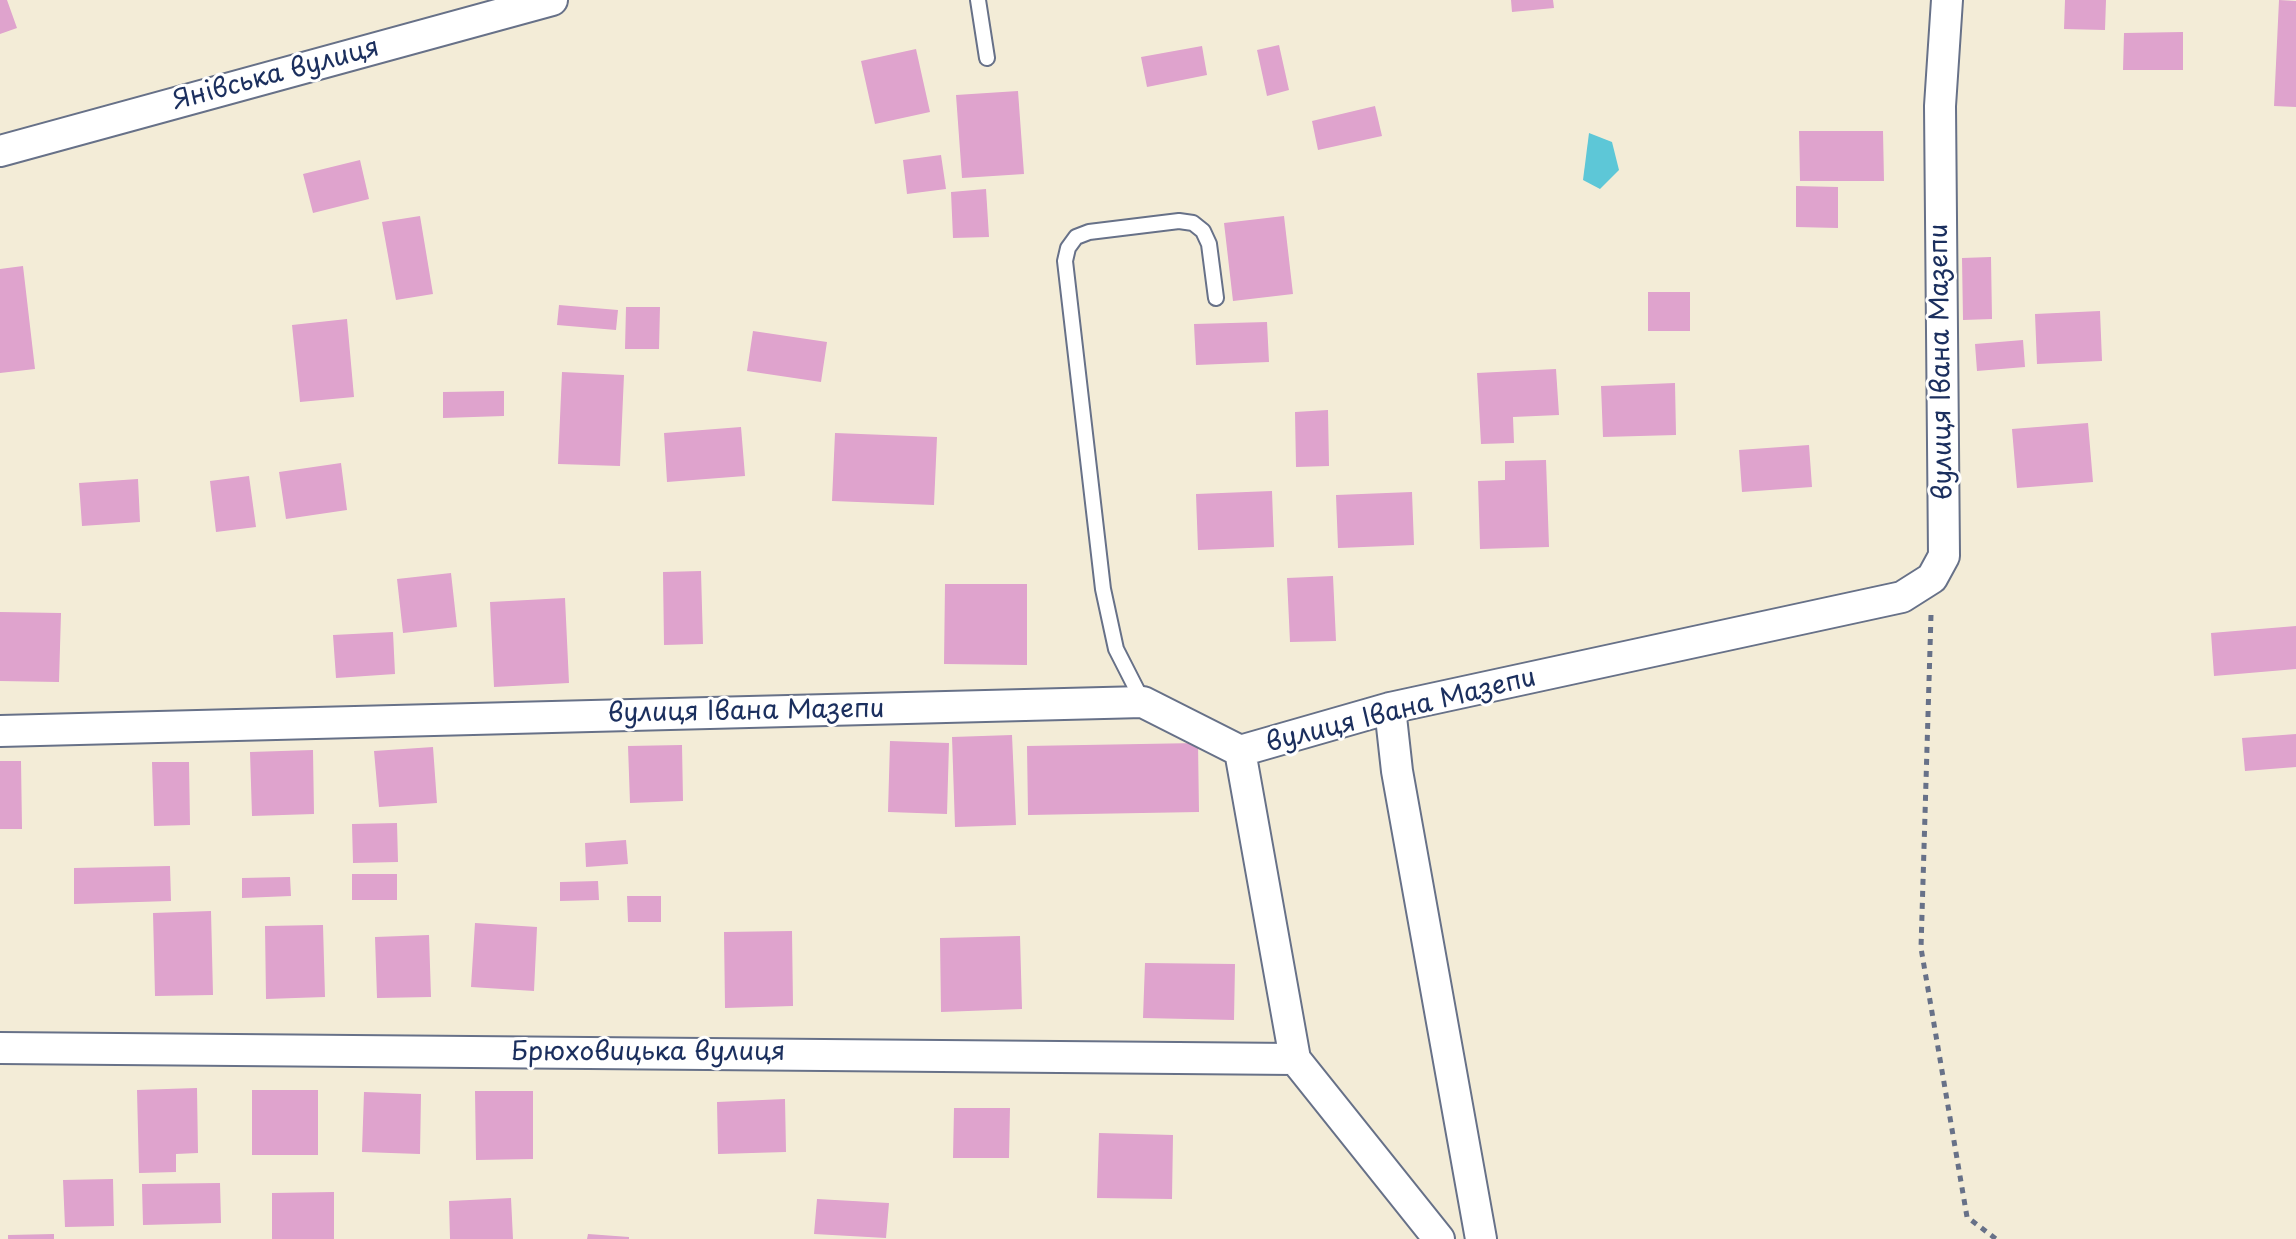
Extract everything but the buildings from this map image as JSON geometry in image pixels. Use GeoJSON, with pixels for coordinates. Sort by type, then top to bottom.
{"type":"FeatureCollection","features":[{"type":"Feature","properties":{"kind":"street","name":"Янівська вулиця"},"geometry":{"type":"LineString","coordinates":[[0,151],[552,0]]}},
{"type":"Feature","properties":{"kind":"street","name":"вулиця Івана Мазепи"},"geometry":{"type":"LineString","coordinates":[[0,731],[1143,702],[1240,751],[1390,708],[1902,597],[1932,578],[1944,556],[1940,106],[1947,0]]}},
{"type":"Feature","properties":{"kind":"street"},"geometry":{"type":"LineString","coordinates":[[1390,708],[1397,771],[1481,1239]]}},
{"type":"Feature","properties":{"kind":"street"},"geometry":{"type":"LineString","coordinates":[[1240,751],[1295,1059],[1439,1239]]}},
{"type":"Feature","properties":{"kind":"street","name":"Брюховицька вулиця"},"geometry":{"type":"LineString","coordinates":[[0,1048],[1295,1059]]}},
{"type":"Feature","properties":{"kind":"lane"},"geometry":{"type":"LineString","coordinates":[[978,0],[987,58]]}},
{"type":"Feature","properties":{"kind":"lane"},"geometry":{"type":"LineString","coordinates":[[1143,702],[1116,649],[1103,589],[1067,277],[1068,248],[1076,237],[1089,232],[1179,221],[1193,223],[1203,231],[1209,244],[1216,298]]}},
{"type":"Feature","properties":{"kind":"path"},"geometry":{"type":"LineString","coordinates":[[1932,578],[1921,948],[1967,1217],[1996,1239]]}},
{"type":"Feature","properties":{"kind":"water"},"geometry":{"type":"Polygon","coordinates":[[[1589,133],[1612,142],[1619,170],[1600,189],[1583,180],[1589,133]]]}}]}
